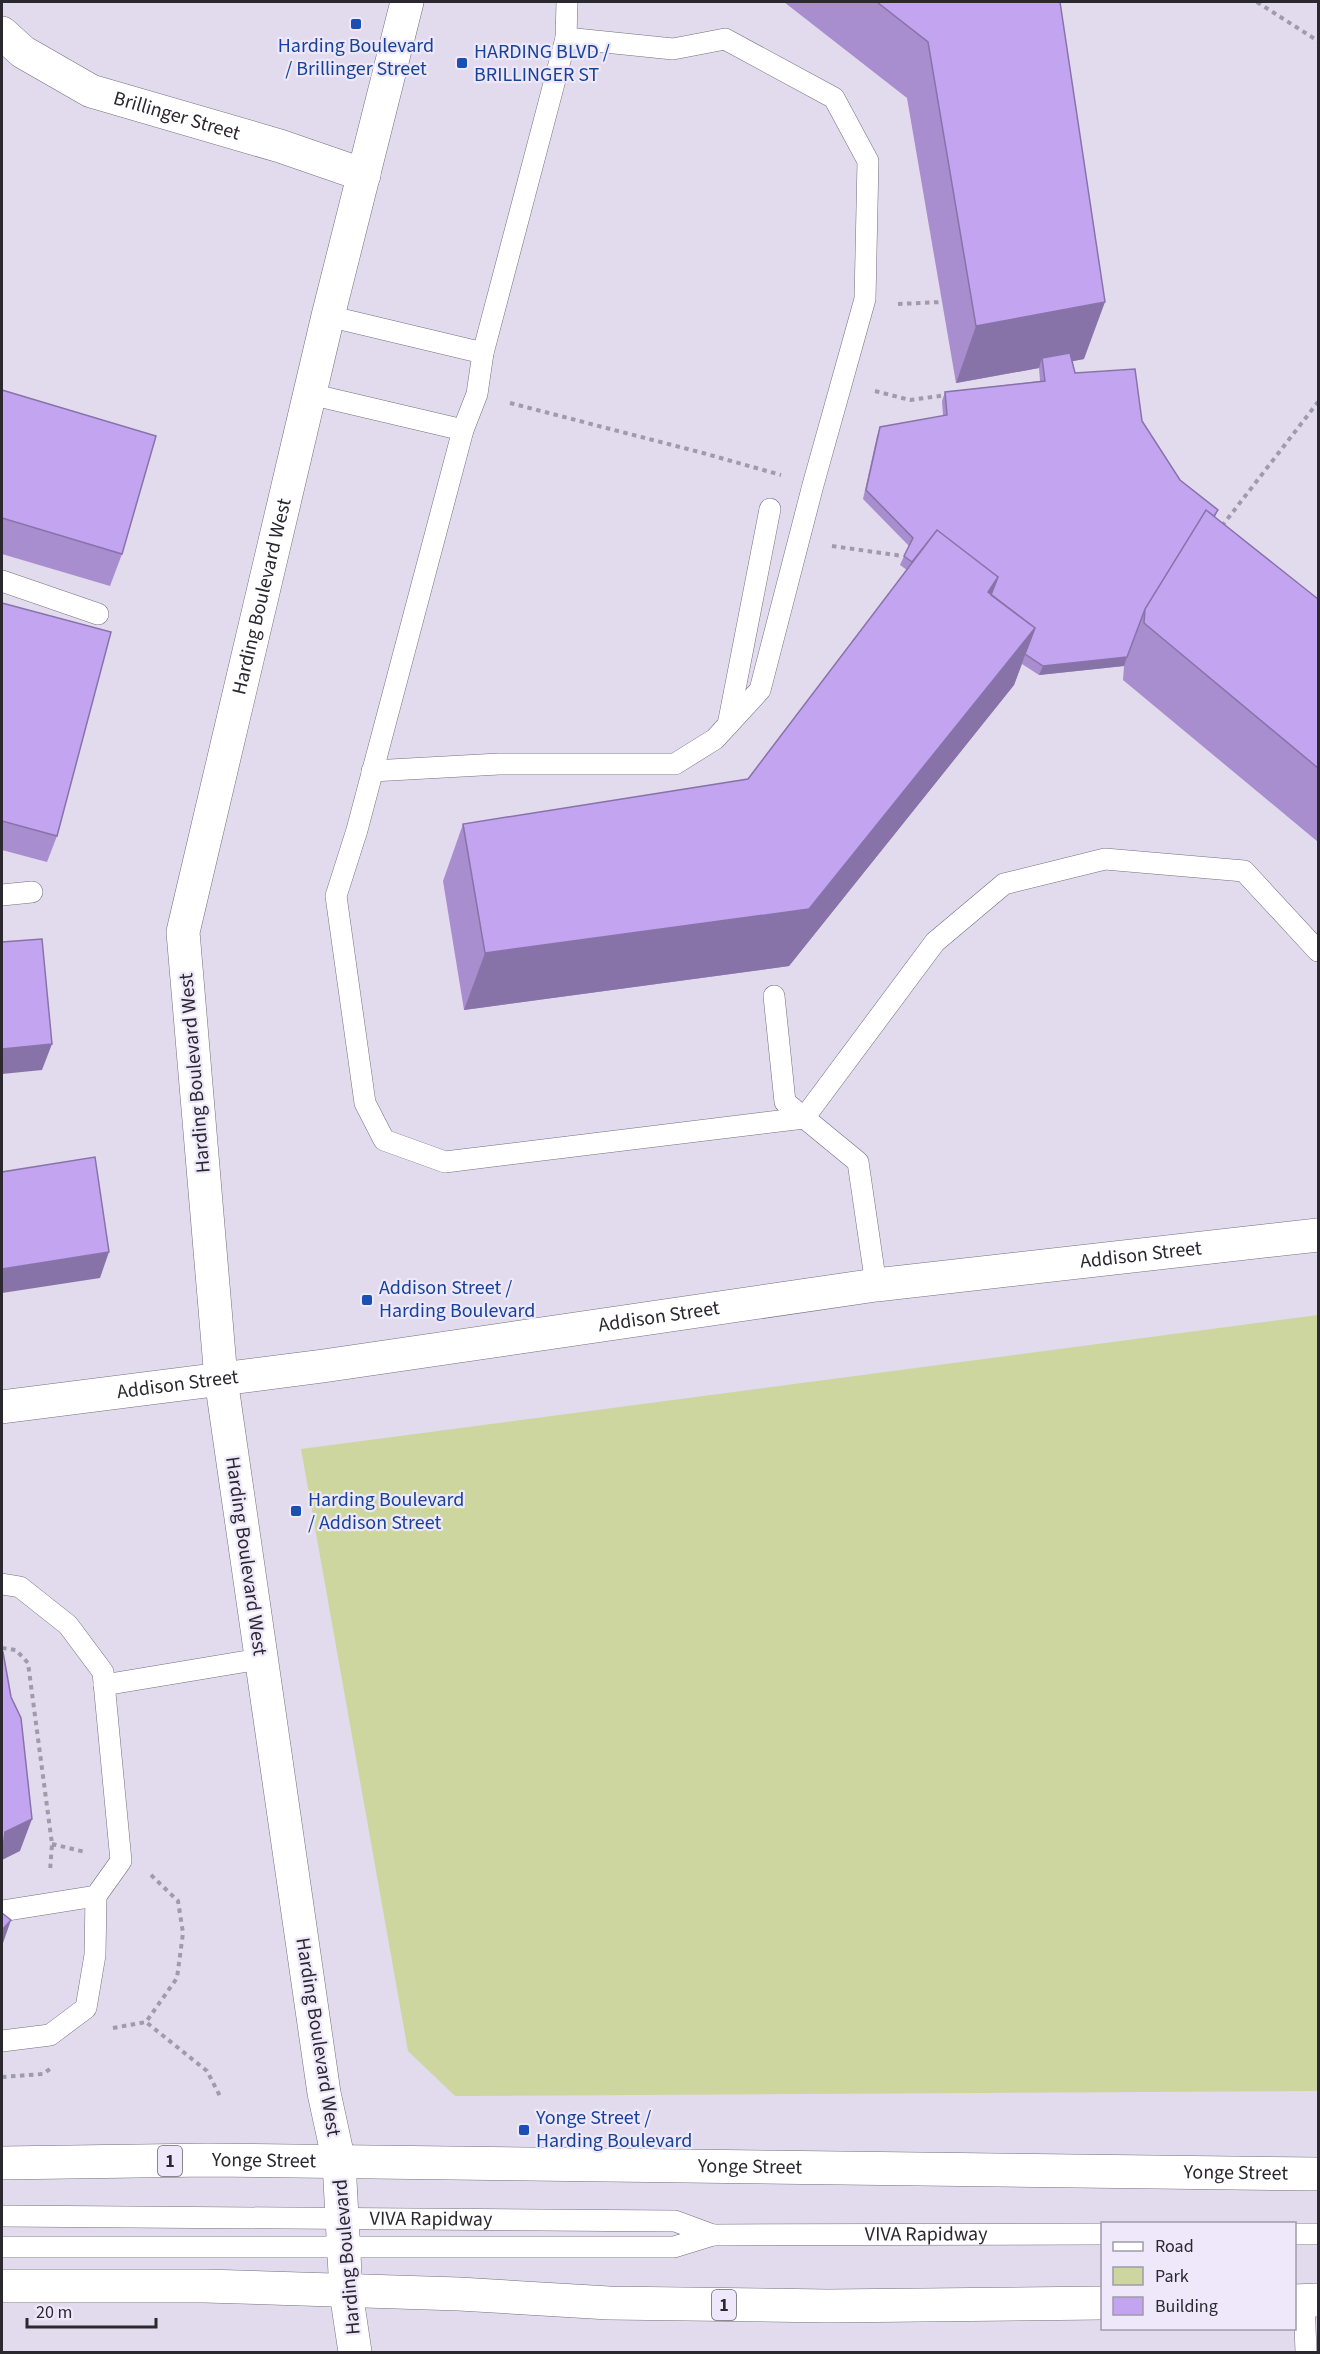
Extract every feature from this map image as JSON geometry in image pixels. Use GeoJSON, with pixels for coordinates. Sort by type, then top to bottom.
{"type":"FeatureCollection","features":[{"type":"Feature","properties":{"kind":"street","name":"Harding Boulevard West"},"geometry":{"type":"LineString","coordinates":[[339,2162],[324,2094],[221,1380],[183,932],[328,316],[407,2]]}},
{"type":"Feature","properties":{"kind":"street","name":"Brillinger Street"},"geometry":{"type":"LineString","coordinates":[[2,33],[23,52],[92,91],[280,146],[364,175]]}},
{"type":"Feature","properties":{"kind":"street","name":"Addison Street"},"geometry":{"type":"LineString","coordinates":[[2,1407],[221,1380],[876,1285],[1318,1235]]}},
{"type":"Feature","properties":{"kind":"street","name":"Yonge Street"},"geometry":{"type":"LineString","coordinates":[[2,2163],[208,2160],[1318,2174]]}},
{"type":"Feature","properties":{"kind":"street","name":"Harding Boulevard"},"geometry":{"type":"LineString","coordinates":[[339,2162],[346,2292],[355,2352]]}},
{"type":"Feature","properties":{"kind":"street","name":"1"},"geometry":{"type":"LineString","coordinates":[[2,2286],[205,2286],[459,2294],[609,2303],[805,2306],[1101,2303]]}},
{"type":"Feature","properties":{"kind":"lane"},"geometry":{"type":"LineString","coordinates":[[567,2],[566,38],[483,354],[477,394],[463,430],[372,771],[336,896],[365,1103],[384,1140],[446,1162],[804,1118],[934,942],[1004,884],[1105,858],[1244,872],[1318,951]]}},
{"type":"Feature","properties":{"kind":"lane"},"geometry":{"type":"LineString","coordinates":[[372,771],[499,764],[675,764],[715,739],[760,690],[813,484],[865,299],[868,161],[834,98],[725,39],[672,48],[566,38]]}},
{"type":"Feature","properties":{"kind":"lane"},"geometry":{"type":"LineString","coordinates":[[328,316],[483,354]]}},
{"type":"Feature","properties":{"kind":"lane"},"geometry":{"type":"LineString","coordinates":[[310,394],[463,430]]}},
{"type":"Feature","properties":{"kind":"lane"},"geometry":{"type":"LineString","coordinates":[[728,726],[770,509]]}},
{"type":"Feature","properties":{"kind":"lane"},"geometry":{"type":"LineString","coordinates":[[2,581],[98,614]]}},
{"type":"Feature","properties":{"kind":"lane"},"geometry":{"type":"LineString","coordinates":[[2,895],[32,892]]}},
{"type":"Feature","properties":{"kind":"lane"},"geometry":{"type":"LineString","coordinates":[[774,996],[785,1102],[858,1162],[876,1285]]}},
{"type":"Feature","properties":{"kind":"lane"},"geometry":{"type":"LineString","coordinates":[[2,1584],[20,1587],[68,1626],[103,1672],[121,1861],[96,1896],[95,1955],[86,2008],[50,2035],[2,2041]]}},
{"type":"Feature","properties":{"kind":"lane"},"geometry":{"type":"LineString","coordinates":[[104,1685],[260,1659]]}},
{"type":"Feature","properties":{"kind":"lane"},"geometry":{"type":"LineString","coordinates":[[2,1911],[96,1896]]}},
{"type":"Feature","properties":{"kind":"lane","name":"VIVA Rapidway"},"geometry":{"type":"LineString","coordinates":[[2,2216],[674,2247],[713,2235],[1101,2234]]}},
{"type":"Feature","properties":{"kind":"lane","name":"VIVA Rapidway"},"geometry":{"type":"LineString","coordinates":[[2,2247],[343,2232],[675,2221],[713,2235]]}},
{"type":"Feature","properties":{"kind":"lane"},"geometry":{"type":"LineString","coordinates":[[1296,2234],[1318,2234]]}},
{"type":"Feature","properties":{"kind":"lane"},"geometry":{"type":"LineString","coordinates":[[1306,2300],[1306,2352]]}},
{"type":"Feature","properties":{"kind":"path"},"geometry":{"type":"LineString","coordinates":[[1257,2],[1318,41]]}},
{"type":"Feature","properties":{"kind":"path"},"geometry":{"type":"LineString","coordinates":[[865,299],[900,304],[942,303]]}},
{"type":"Feature","properties":{"kind":"path"},"geometry":{"type":"LineString","coordinates":[[842,382],[910,400],[949,395]]}},
{"type":"Feature","properties":{"kind":"path"},"geometry":{"type":"LineString","coordinates":[[477,394],[813,484]]}},
{"type":"Feature","properties":{"kind":"path"},"geometry":{"type":"LineString","coordinates":[[1218,535],[1318,402]]}},
{"type":"Feature","properties":{"kind":"path"},"geometry":{"type":"LineString","coordinates":[[800,541],[903,556]]}},
{"type":"Feature","properties":{"kind":"path"},"geometry":{"type":"LineString","coordinates":[[2,1648],[16,1650],[28,1663],[52,1844],[50,1873]]}},
{"type":"Feature","properties":{"kind":"path"},"geometry":{"type":"LineString","coordinates":[[52,1844],[121,1861],[146,1870],[178,1901],[183,1933],[177,1978],[146,2022],[207,2071],[221,2098]]}},
{"type":"Feature","properties":{"kind":"green space"},"geometry":{"type":"Polygon","coordinates":[[[1318,1315],[1318,2091],[455,2096],[408,2051],[301,1449],[1318,1315]]]}},
{"type":"Feature","properties":{"kind":"building"},"geometry":{"type":"Polygon","coordinates":[[[877,2],[1060,2],[1105,302],[976,326],[928,42],[877,2]]]}},
{"type":"Feature","properties":{"kind":"building"},"geometry":{"type":"Polygon","coordinates":[[[1070,353],[1075,373],[1135,369],[1142,421],[1180,480],[1218,510],[1214,516],[1206,510],[1145,609],[1127,657],[1043,666],[1025,654],[1035,628],[991,595],[998,577],[937,530],[912,562],[904,556],[913,538],[866,490],[880,427],[947,415],[945,392],[1045,381],[1042,358],[1070,353]]]}},
{"type":"Feature","properties":{"kind":"building"},"geometry":{"type":"Polygon","coordinates":[[[2,390],[156,436],[122,554],[2,518],[2,390]]]}},
{"type":"Feature","properties":{"kind":"building"},"geometry":{"type":"Polygon","coordinates":[[[1206,510],[1318,599],[1318,768],[1144,623],[1145,609],[1206,510]]]}},
{"type":"Feature","properties":{"kind":"building"},"geometry":{"type":"Polygon","coordinates":[[[937,530],[998,577],[988,592],[1035,628],[809,909],[485,953],[463,824],[748,779],[937,530]]]}},
{"type":"Feature","properties":{"kind":"building"},"geometry":{"type":"Polygon","coordinates":[[[2,603],[111,632],[57,836],[2,821],[2,603]]]}},
{"type":"Feature","properties":{"kind":"building"},"geometry":{"type":"Polygon","coordinates":[[[42,939],[52,1044],[2,1049],[2,942],[42,939]]]}},
{"type":"Feature","properties":{"kind":"building"},"geometry":{"type":"Polygon","coordinates":[[[95,1157],[109,1252],[2,1269],[2,1172],[95,1157]]]}},
{"type":"Feature","properties":{"kind":"building"},"geometry":{"type":"Polygon","coordinates":[[[2,1652],[11,1697],[21,1718],[32,1819],[5,1832],[2,1856],[2,1652]]]}},
{"type":"Feature","properties":{"kind":"building"},"geometry":{"type":"Polygon","coordinates":[[[2,1913],[11,1920],[2,1930],[2,1913]]]}},
{"type":"Feature","properties":{"kind":"place","name":"Harding Boulevard / Brillinger Street"},"geometry":{"type":"Point","coordinates":[356,24]}},
{"type":"Feature","properties":{"kind":"place","name":"HARDING BLVD / BRILLINGER ST"},"geometry":{"type":"Point","coordinates":[462,63]}},
{"type":"Feature","properties":{"kind":"place","name":"Addison Street / Harding Boulevard"},"geometry":{"type":"Point","coordinates":[367,1300]}},
{"type":"Feature","properties":{"kind":"place","name":"Harding Boulevard / Addison Street"},"geometry":{"type":"Point","coordinates":[296,1511]}},
{"type":"Feature","properties":{"kind":"place","name":"Yonge Street / Harding Boulevard"},"geometry":{"type":"Point","coordinates":[524,2130]}}]}
